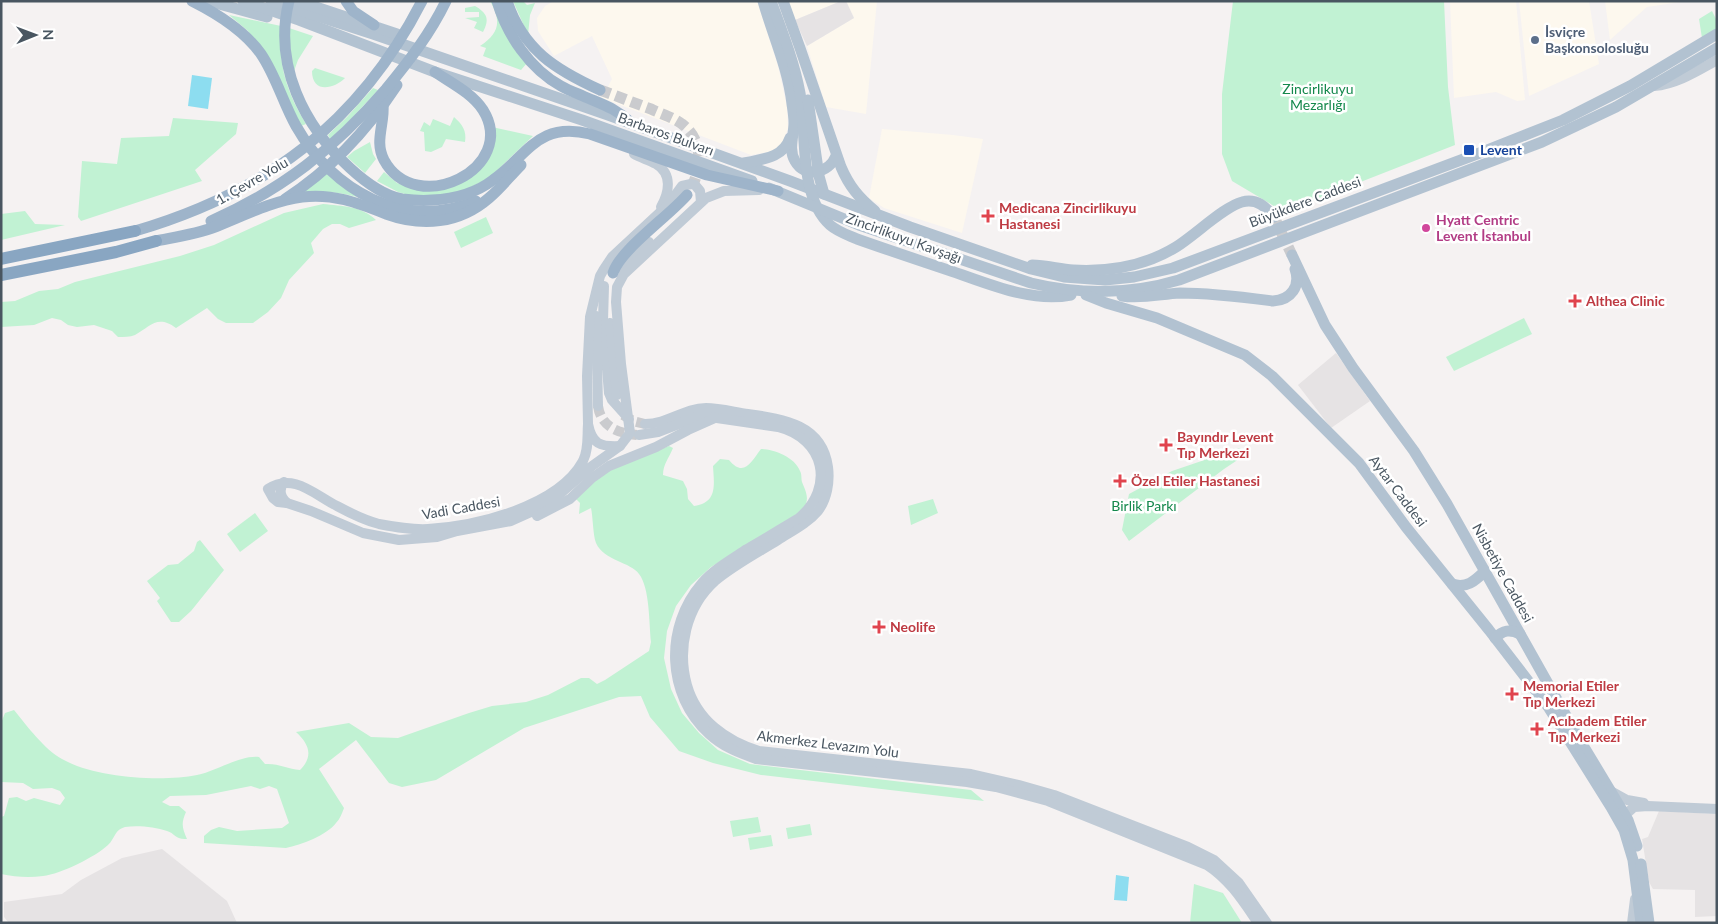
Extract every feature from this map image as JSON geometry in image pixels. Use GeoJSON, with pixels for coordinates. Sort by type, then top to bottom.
{"type":"FeatureCollection","features":[{"type":"Feature","properties":{"kind":"highway"},"geometry":{"type":"LineString","coordinates":[[192,1],[221,17],[255,47],[273,75],[297,127],[315,153],[334,173],[349,185],[375,200],[397,209],[412,212],[440,211],[466,206],[501,186]]}},
{"type":"Feature","properties":{"kind":"highway"},"geometry":{"type":"LineString","coordinates":[[289,1],[285,28],[287,62],[294,87],[308,117],[326,143],[346,164],[366,181],[389,195],[402,199],[441,199],[469,193],[501,174],[522,152],[541,138],[554,133],[575,131],[590,134],[707,175],[778,191]]}},
{"type":"Feature","properties":{"kind":"highway"},"geometry":{"type":"LineString","coordinates":[[346,1],[353,11],[373,30]]}},
{"type":"Feature","properties":{"kind":"highway"},"geometry":{"type":"LineString","coordinates":[[414,18],[416,1]]}},
{"type":"Feature","properties":{"kind":"highway","name":"1. Çevre Yolu"},"geometry":{"type":"LineString","coordinates":[[1,259],[134,231],[176,218],[230,195],[270,172],[306,147],[328,128],[359,95],[381,69],[414,18],[422,1]]}},
{"type":"Feature","properties":{"kind":"highway","name":"1. Çevre Yolu"},"geometry":{"type":"LineString","coordinates":[[1,275],[116,252],[156,241],[212,220],[246,204],[287,180],[309,165],[358,120],[422,43],[446,1]]}},
{"type":"Feature","properties":{"kind":"highway"},"geometry":{"type":"LineString","coordinates":[[497,1],[511,36],[520,49],[540,70],[561,86],[609,106],[621,113],[630,122]]}},
{"type":"Feature","properties":{"kind":"highway"},"geometry":{"type":"LineString","coordinates":[[508,1],[518,26],[537,52],[558,68],[600,90]]}},
{"type":"Feature","properties":{"kind":"highway"},"geometry":{"type":"LineString","coordinates":[[277,204],[344,151],[383,104],[406,72],[422,43]]}},
{"type":"Feature","properties":{"kind":"highway"},"geometry":{"type":"LineString","coordinates":[[383,104],[384,114],[380,129],[379,145],[385,161],[396,176],[407,182],[425,186],[445,184],[468,174],[476,168],[486,154],[490,138],[484,111],[473,98],[435,72]]}},
{"type":"Feature","properties":{"kind":"highway"},"geometry":{"type":"LineString","coordinates":[[156,241],[185,236],[277,204],[312,196],[338,197],[411,221],[436,222],[463,215],[478,207],[501,186],[537,146],[541,138]]}},
{"type":"Feature","properties":{"kind":"highway"},"geometry":{"type":"LineString","coordinates":[[613,273],[619,260],[676,208],[687,195]]}},
{"type":"Feature","properties":{"kind":"main road"},"geometry":{"type":"LineString","coordinates":[[208,1],[274,9]]}},
{"type":"Feature","properties":{"kind":"main road","name":"Barbaros Bulvarı"},"geometry":{"type":"LineString","coordinates":[[242,1],[274,9],[300,12],[373,30],[443,55],[466,66],[630,122],[742,163],[885,218]]}},
{"type":"Feature","properties":{"kind":"main road"},"geometry":{"type":"LineString","coordinates":[[764,1],[786,70],[792,99],[794,125],[792,150],[795,162],[804,170],[819,172],[830,166],[836,156]]}},
{"type":"Feature","properties":{"kind":"main road","name":"Zincirlikuyu Kavşağı"},"geometry":{"type":"LineString","coordinates":[[770,1],[794,67],[802,105],[807,171],[814,202],[830,224],[857,239],[1014,291],[1051,297],[1070,295],[1080,291]]}},
{"type":"Feature","properties":{"kind":"main road"},"geometry":{"type":"LineString","coordinates":[[777,1],[797,55],[806,87],[824,194]]}},
{"type":"Feature","properties":{"kind":"main road","name":"Zincirlikuyu Kavşağı"},"geometry":{"type":"LineString","coordinates":[[783,1],[836,156],[845,176],[857,195],[885,218]]}},
{"type":"Feature","properties":{"kind":"main road","name":"Barbaros Bulvarı"},"geometry":{"type":"LineString","coordinates":[[300,12],[319,28],[435,72],[618,133],[778,191],[859,225],[1037,284],[1080,291]]}},
{"type":"Feature","properties":{"kind":"main road","name":"Büyükdere Caddesi"},"geometry":{"type":"LineString","coordinates":[[885,218],[1052,275],[1105,280],[1134,277],[1173,268],[1486,151],[1563,120],[1630,86],[1717,34]]}},
{"type":"Feature","properties":{"kind":"main road","name":"Büyükdere Caddesi"},"geometry":{"type":"LineString","coordinates":[[1080,291],[1111,292],[1140,289],[1174,281],[1542,142],[1616,107],[1717,48]]}},
{"type":"Feature","properties":{"kind":"main road"},"geometry":{"type":"LineString","coordinates":[[1654,86],[1668,85],[1676,82],[1717,60]]}},
{"type":"Feature","properties":{"kind":"main road"},"geometry":{"type":"LineString","coordinates":[[742,163],[772,157],[780,153],[788,143],[794,125]]}},
{"type":"Feature","properties":{"kind":"main road"},"geometry":{"type":"LineString","coordinates":[[613,143],[657,165],[664,173],[669,190],[656,216]]}},
{"type":"Feature","properties":{"kind":"main road"},"geometry":{"type":"LineString","coordinates":[[598,406],[596,295],[600,276],[609,261],[668,205],[678,190],[686,184],[697,187],[700,191],[701,202]]}},
{"type":"Feature","properties":{"kind":"main road"},"geometry":{"type":"LineString","coordinates":[[512,520],[528,514],[551,501],[592,466],[620,446],[630,433],[616,316],[617,287],[628,269],[706,198],[724,191],[778,191]]}},
{"type":"Feature","properties":{"kind":"main road"},"geometry":{"type":"LineString","coordinates":[[629,419],[612,400],[607,385],[603,291],[605,280],[693,204],[701,202]]}},
{"type":"Feature","properties":{"kind":"main road"},"geometry":{"type":"LineString","coordinates":[[1023,266],[1038,265],[1073,270],[1098,270],[1121,268],[1141,263],[1154,259],[1176,247],[1229,208],[1241,202],[1255,202],[1263,205],[1274,218]]}},
{"type":"Feature","properties":{"kind":"main road","name":"Nisbetiye Caddesi"},"geometry":{"type":"LineString","coordinates":[[1111,292],[1120,296],[1130,297],[1177,293],[1211,293],[1274,301],[1282,300],[1293,293],[1297,281],[1292,255],[1325,325],[1353,368],[1414,451],[1447,504],[1609,789],[1622,818],[1633,860],[1641,923]]}},
{"type":"Feature","properties":{"kind":"main road"},"geometry":{"type":"LineString","coordinates":[[613,273],[608,292],[617,395]]}},
{"type":"Feature","properties":{"kind":"main road","name":"Aytar Caddesi"},"geometry":{"type":"LineString","coordinates":[[1080,291],[1106,303],[1164,321],[1235,350],[1253,360],[1272,376],[1359,463],[1406,527],[1549,708],[1611,807]]}},
{"type":"Feature","properties":{"kind":"main road","name":"Vadi Caddesi"},"geometry":{"type":"LineString","coordinates":[[284,482],[308,489],[343,509],[378,524],[421,529],[466,524],[535,504],[570,477],[583,460],[587,444],[588,424],[589,332],[591,312],[596,295]]}},
{"type":"Feature","properties":{"kind":"main road","name":"Akmerkez Levazım Yolu"},"geometry":{"type":"LineString","coordinates":[[645,424],[663,422],[686,412],[706,408],[768,417],[800,426],[808,431],[820,446],[828,463],[828,484],[823,501],[816,512],[794,530],[715,581],[707,589],[689,620],[683,645],[684,674],[696,705],[718,732],[746,747],[759,751],[971,774],[1019,785],[1069,800],[1188,847],[1214,860],[1239,883],[1267,923]]}},
{"type":"Feature","properties":{"kind":"main road","name":"Akmerkez Levazım Yolu"},"geometry":{"type":"LineString","coordinates":[[638,435],[658,432],[697,417],[778,427],[795,432],[810,445],[816,453],[819,462],[821,483],[819,493],[808,510],[799,518],[713,572],[694,593],[682,616],[675,644],[676,674],[692,714],[710,735],[732,750],[756,759],[967,782],[996,787],[1048,801],[1207,865],[1220,873],[1230,884],[1258,923]]}},
{"type":"Feature","properties":{"kind":"main road"},"geometry":{"type":"LineString","coordinates":[[512,520],[529,519],[555,508],[570,499],[606,467],[656,448],[688,430],[716,418]]}},
{"type":"Feature","properties":{"kind":"main road"},"geometry":{"type":"LineString","coordinates":[[588,424],[592,438],[596,442],[605,446],[620,446]]}},
{"type":"Feature","properties":{"kind":"main road"},"geometry":{"type":"LineString","coordinates":[[284,482],[280,491],[284,500],[283,503],[273,498],[268,488],[284,482]]}},
{"type":"Feature","properties":{"kind":"main road","name":"Vadi Caddesi"},"geometry":{"type":"LineString","coordinates":[[283,503],[312,511],[363,533],[400,540],[437,537],[512,520]]}},
{"type":"Feature","properties":{"kind":"main road"},"geometry":{"type":"LineString","coordinates":[[1452,584],[1458,586],[1469,584],[1485,571]]}},
{"type":"Feature","properties":{"kind":"main road"},"geometry":{"type":"LineString","coordinates":[[1495,638],[1507,630],[1520,634]]}},
{"type":"Feature","properties":{"kind":"main road"},"geometry":{"type":"LineString","coordinates":[[1609,789],[1627,800],[1660,806]]}},
{"type":"Feature","properties":{"kind":"main road"},"geometry":{"type":"LineString","coordinates":[[1622,818],[1631,809],[1637,807],[1660,806],[1717,809]]}},
{"type":"Feature","properties":{"kind":"main road","name":"Nisbetiye Caddesi"},"geometry":{"type":"LineString","coordinates":[[1611,807],[1631,826],[1638,851],[1649,923]]}},
{"type":"Feature","properties":{"kind":"main road"},"geometry":{"type":"LineString","coordinates":[[1634,923],[1636,886]]}},
{"type":"Feature","properties":{"kind":"shaded area"},"geometry":{"type":"Polygon","coordinates":[[[554,1],[757,1],[778,66],[787,107],[788,128],[782,144],[773,151],[751,155],[602,98],[612,79],[592,36],[554,56],[538,31],[537,18],[545,6],[554,1]]]}},
{"type":"Feature","properties":{"kind":"shaded area"},"geometry":{"type":"Polygon","coordinates":[[[787,1],[841,1],[795,20],[787,1]]]}},
{"type":"Feature","properties":{"kind":"shaded area"},"geometry":{"type":"Polygon","coordinates":[[[841,1],[846,1],[854,18],[807,46],[795,20],[841,1]]]}},
{"type":"Feature","properties":{"kind":"shaded area"},"geometry":{"type":"Polygon","coordinates":[[[846,1],[877,1],[866,114],[826,107],[807,46],[854,18],[846,1]]]}},
{"type":"Feature","properties":{"kind":"shaded area"},"geometry":{"type":"Polygon","coordinates":[[[1450,1],[1516,1],[1525,100],[1517,101],[1496,92],[1454,98],[1450,1]]]}},
{"type":"Feature","properties":{"kind":"shaded area"},"geometry":{"type":"Polygon","coordinates":[[[1519,1],[1589,1],[1599,64],[1529,96],[1519,1]]]}},
{"type":"Feature","properties":{"kind":"shaded area"},"geometry":{"type":"Polygon","coordinates":[[[1605,1],[1687,1],[1647,7],[1610,40],[1605,1]]]}},
{"type":"Feature","properties":{"kind":"shaded area"},"geometry":{"type":"Polygon","coordinates":[[[882,129],[983,139],[962,233],[884,208],[869,198],[882,129]]]}},
{"type":"Feature","properties":{"kind":"shaded area"},"geometry":{"type":"Polygon","coordinates":[[[1336,353],[1370,401],[1331,428],[1298,385],[1336,353]]]}},
{"type":"Feature","properties":{"kind":"shaded area"},"geometry":{"type":"Polygon","coordinates":[[[1659,811],[1717,814],[1717,916],[1695,917],[1695,890],[1653,889],[1649,882],[1642,839],[1648,837],[1659,811]]]}},
{"type":"Feature","properties":{"kind":"shaded area"},"geometry":{"type":"Polygon","coordinates":[[[162,849],[227,901],[237,923],[9,923],[4,917],[4,902],[62,894],[81,880],[122,858],[162,849]]]}},
{"type":"Feature","properties":{"kind":"green space"},"geometry":{"type":"Polygon","coordinates":[[[490,1],[493,1],[527,63],[521,70],[483,56],[486,48],[480,46],[495,32],[497,26],[496,15],[490,1]]]}},
{"type":"Feature","properties":{"kind":"green space"},"geometry":{"type":"Polygon","coordinates":[[[513,1],[523,1],[527,5],[535,3],[530,15],[528,35],[513,1]]]}},
{"type":"Feature","properties":{"kind":"green space","name":"Zincirlikuyu Mezarlığı"},"geometry":{"type":"Polygon","coordinates":[[[1233,1],[1444,1],[1448,87],[1455,145],[1284,212],[1232,181],[1222,154],[1222,94],[1233,1]]]}},
{"type":"Feature","properties":{"kind":"green space"},"geometry":{"type":"Polygon","coordinates":[[[475,6],[485,14],[487,20],[483,32],[474,28],[477,22],[465,18],[479,17],[479,12],[465,12],[465,8],[475,6]]]}},
{"type":"Feature","properties":{"kind":"green space"},"geometry":{"type":"Polygon","coordinates":[[[1712,11],[1717,21],[1717,29],[1702,38],[1699,19],[1712,11]]]}},
{"type":"Feature","properties":{"kind":"green space"},"geometry":{"type":"Polygon","coordinates":[[[229,15],[281,26],[281,53],[285,77],[293,100],[306,124],[301,126],[248,31],[229,15]]]}},
{"type":"Feature","properties":{"kind":"green space"},"geometry":{"type":"Polygon","coordinates":[[[289,28],[313,36],[298,60],[294,71],[291,61],[289,28]]]}},
{"type":"Feature","properties":{"kind":"green space"},"geometry":{"type":"Polygon","coordinates":[[[315,68],[345,78],[330,87],[320,86],[313,78],[312,71],[315,68]]]}},
{"type":"Feature","properties":{"kind":"green space"},"geometry":{"type":"Polygon","coordinates":[[[373,88],[378,90],[330,139],[328,135],[373,88]]]}},
{"type":"Feature","properties":{"kind":"green space"},"geometry":{"type":"Polygon","coordinates":[[[454,117],[463,128],[465,142],[446,139],[442,147],[431,152],[425,151],[424,132],[420,131],[424,122],[430,126],[433,119],[450,126],[454,117]]]}},
{"type":"Feature","properties":{"kind":"green space"},"geometry":{"type":"Polygon","coordinates":[[[173,118],[238,123],[236,134],[195,170],[202,181],[81,221],[78,217],[82,161],[117,164],[121,138],[169,136],[173,118]]]}},
{"type":"Feature","properties":{"kind":"green space"},"geometry":{"type":"Polygon","coordinates":[[[492,127],[533,136],[489,178],[459,193],[415,197],[398,192],[377,181],[384,172],[397,183],[415,189],[477,170],[492,127]]]}},
{"type":"Feature","properties":{"kind":"green space"},"geometry":{"type":"Polygon","coordinates":[[[370,142],[376,159],[365,173],[347,157],[370,142]]]}},
{"type":"Feature","properties":{"kind":"green space"},"geometry":{"type":"Polygon","coordinates":[[[325,172],[357,197],[327,192],[297,194],[325,172]]]}},
{"type":"Feature","properties":{"kind":"green space"},"geometry":{"type":"Polygon","coordinates":[[[323,204],[358,209],[376,220],[349,228],[340,224],[332,224],[323,229],[311,243],[314,253],[289,280],[281,298],[268,312],[253,323],[226,323],[218,319],[207,308],[176,328],[164,322],[159,322],[154,323],[135,335],[127,337],[118,337],[112,331],[94,325],[77,327],[52,318],[34,325],[1,327],[1,302],[15,301],[39,291],[58,289],[75,282],[180,256],[214,245],[284,213],[323,204]]]}},
{"type":"Feature","properties":{"kind":"green space"},"geometry":{"type":"Polygon","coordinates":[[[25,211],[35,224],[65,225],[1,240],[1,214],[25,211]]]}},
{"type":"Feature","properties":{"kind":"green space"},"geometry":{"type":"Polygon","coordinates":[[[486,217],[493,233],[461,248],[454,232],[486,217]]]}},
{"type":"Feature","properties":{"kind":"green space"},"geometry":{"type":"Polygon","coordinates":[[[1524,318],[1532,334],[1454,371],[1446,357],[1524,318]]]}},
{"type":"Feature","properties":{"kind":"green space"},"geometry":{"type":"Polygon","coordinates":[[[669,446],[673,448],[665,464],[663,475],[683,481],[687,489],[688,499],[694,506],[702,504],[711,497],[714,486],[713,466],[720,459],[729,460],[739,468],[743,468],[750,463],[761,449],[777,452],[789,458],[797,466],[801,472],[807,497],[802,511],[711,567],[691,585],[676,606],[667,631],[664,658],[671,689],[682,713],[699,733],[718,750],[750,764],[971,790],[984,801],[761,775],[713,763],[679,751],[650,717],[641,696],[619,697],[524,728],[436,780],[402,787],[389,783],[356,740],[319,769],[344,808],[339,820],[326,832],[292,847],[204,843],[204,836],[211,830],[219,827],[237,831],[282,828],[289,823],[277,789],[269,786],[260,789],[251,786],[206,795],[170,796],[162,802],[170,806],[179,806],[186,812],[183,826],[187,839],[157,828],[125,827],[121,828],[110,843],[95,855],[59,872],[32,877],[1,874],[1,817],[4,816],[9,798],[17,797],[26,801],[34,798],[60,805],[65,798],[60,791],[52,788],[33,789],[23,783],[1,782],[1,723],[5,713],[14,710],[36,737],[62,759],[92,770],[110,774],[128,777],[165,778],[197,775],[244,758],[252,757],[259,757],[265,764],[274,764],[300,770],[307,760],[308,750],[304,741],[296,732],[349,723],[371,737],[398,738],[492,706],[526,702],[548,695],[581,678],[589,678],[597,684],[605,680],[649,651],[651,642],[647,597],[643,580],[639,574],[630,567],[611,558],[600,549],[595,540],[591,508],[579,514],[580,503],[576,499],[607,469],[669,446]]]}},
{"type":"Feature","properties":{"kind":"green space","name":"Birlik Parkı"},"geometry":{"type":"Polygon","coordinates":[[[1240,448],[1245,455],[1129,541],[1122,530],[1129,494],[1172,471],[1240,448]]]}},
{"type":"Feature","properties":{"kind":"green space"},"geometry":{"type":"Polygon","coordinates":[[[933,499],[938,513],[911,525],[908,506],[933,499]]]}},
{"type":"Feature","properties":{"kind":"green space"},"geometry":{"type":"Polygon","coordinates":[[[255,513],[268,531],[240,552],[227,534],[255,513]]]}},
{"type":"Feature","properties":{"kind":"green space"},"geometry":{"type":"Polygon","coordinates":[[[200,540],[224,570],[191,611],[179,622],[171,622],[157,601],[160,598],[147,581],[168,565],[178,564],[194,551],[197,542],[200,540]]]}},
{"type":"Feature","properties":{"kind":"green space"},"geometry":{"type":"Polygon","coordinates":[[[758,817],[761,832],[733,837],[730,821],[758,817]]]}},
{"type":"Feature","properties":{"kind":"green space"},"geometry":{"type":"Polygon","coordinates":[[[810,824],[812,835],[788,839],[786,828],[810,824]]]}},
{"type":"Feature","properties":{"kind":"green space"},"geometry":{"type":"Polygon","coordinates":[[[771,835],[773,846],[750,850],[748,838],[771,835]]]}},
{"type":"Feature","properties":{"kind":"green space"},"geometry":{"type":"Polygon","coordinates":[[[1194,884],[1223,893],[1242,923],[1190,923],[1194,884]]]}},
{"type":"Feature","properties":{"kind":"water"},"geometry":{"type":"Polygon","coordinates":[[[192,75],[212,78],[208,109],[188,106],[192,75]]]}},
{"type":"Feature","properties":{"kind":"water"},"geometry":{"type":"Polygon","coordinates":[[[1116,875],[1129,877],[1127,901],[1114,900],[1116,875]]]}},
{"type":"Feature","properties":{"kind":"tunnel"},"geometry":{"type":"LineString","coordinates":[[600,90],[671,117],[689,131],[695,139],[699,157],[696,176],[688,193]]}},
{"type":"Feature","properties":{"kind":"tunnel"},"geometry":{"type":"LineString","coordinates":[[1274,217],[1292,255]]}},
{"type":"Feature","properties":{"kind":"tunnel"},"geometry":{"type":"LineString","coordinates":[[598,406],[603,419],[612,428],[623,433],[637,435]]}},
{"type":"Feature","properties":{"kind":"tunnel"},"geometry":{"type":"LineString","coordinates":[[623,415],[633,421],[645,424]]}},
{"type":"Feature","properties":{"kind":"place","name":"İsviçre Başkonsolosluğu"},"geometry":{"type":"Point","coordinates":[1535,40]}},
{"type":"Feature","properties":{"kind":"place","name":"Levent"},"geometry":{"type":"Point","coordinates":[1469,150]}},
{"type":"Feature","properties":{"kind":"place","name":"Medicana Zincirlikuyu Hastanesi"},"geometry":{"type":"Point","coordinates":[988,216]}},
{"type":"Feature","properties":{"kind":"place","name":"Hyatt Centric Levent İstanbul"},"geometry":{"type":"Point","coordinates":[1426,228]}},
{"type":"Feature","properties":{"kind":"place","name":"Althea Clinic"},"geometry":{"type":"Point","coordinates":[1575,301]}},
{"type":"Feature","properties":{"kind":"place","name":"Bayındır Levent Tıp Merkezi"},"geometry":{"type":"Point","coordinates":[1166,445]}},
{"type":"Feature","properties":{"kind":"place","name":"Özel Etiler Hastanesi"},"geometry":{"type":"Point","coordinates":[1120,481]}},
{"type":"Feature","properties":{"kind":"place","name":"Neolife"},"geometry":{"type":"Point","coordinates":[879,627]}},
{"type":"Feature","properties":{"kind":"place","name":"Memorial Etiler Tıp Merkezi"},"geometry":{"type":"Point","coordinates":[1512,694]}},
{"type":"Feature","properties":{"kind":"place","name":"Acıbadem Etiler Tıp Merkezi"},"geometry":{"type":"Point","coordinates":[1537,729]}}]}
